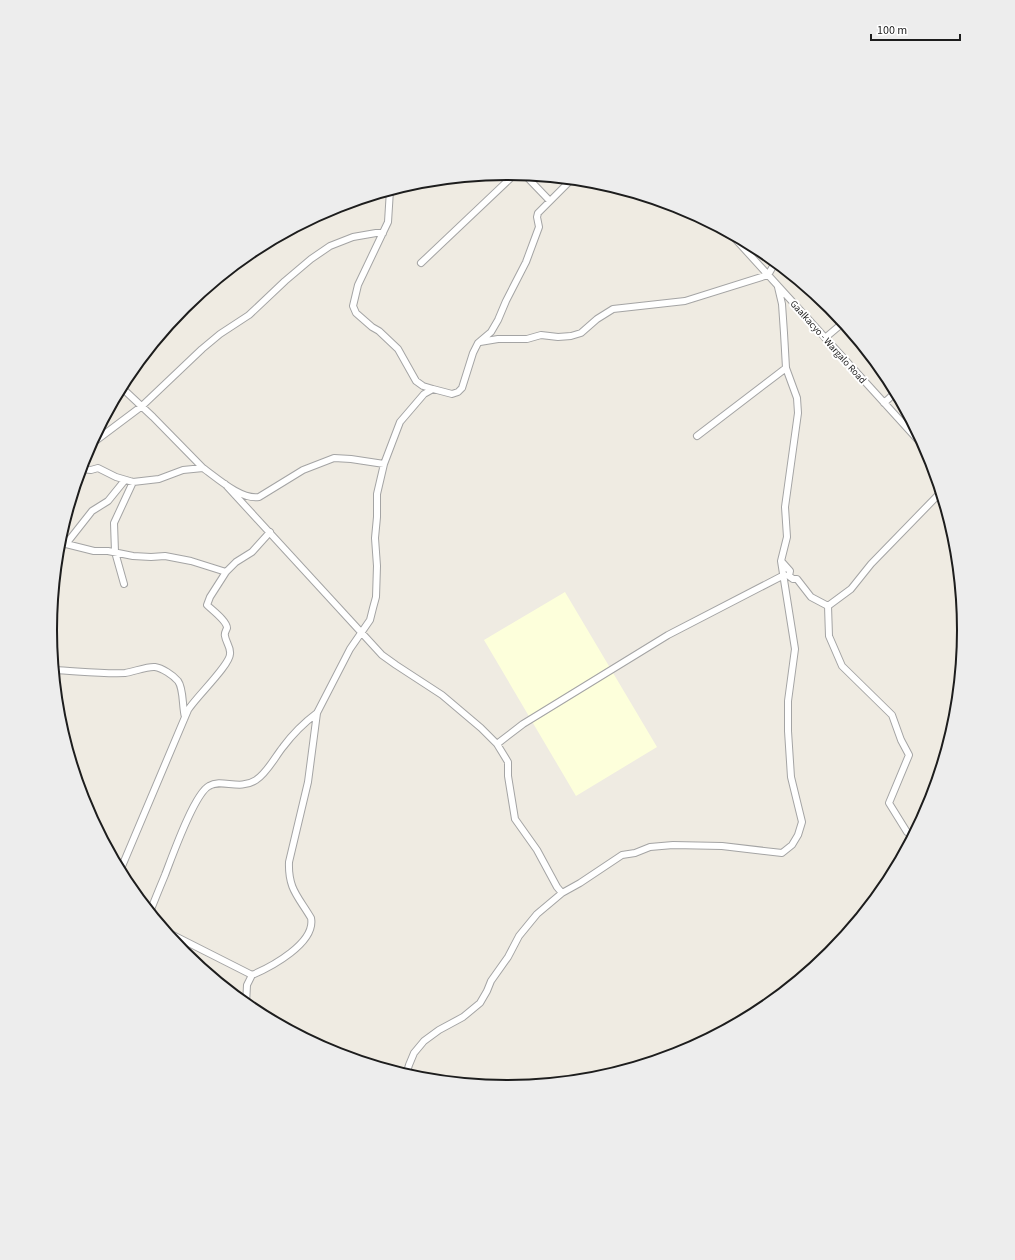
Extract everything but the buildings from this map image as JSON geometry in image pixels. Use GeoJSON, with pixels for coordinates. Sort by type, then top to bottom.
{"type":"FeatureCollection","features":[{"type":"Feature","properties":{"kind":"street"},"geometry":{"type":"LineString","coordinates":[[421,264],[509,180]]}},
{"type":"Feature","properties":{"kind":"street"},"geometry":{"type":"LineString","coordinates":[[530,180],[549,200]]}},
{"type":"Feature","properties":{"kind":"street"},"geometry":{"type":"LineString","coordinates":[[390,195],[388,222],[366,264],[358,285],[353,306],[356,313],[379,331],[398,349],[416,381],[423,386],[452,394],[458,392],[462,388],[478,342],[491,332],[526,262],[538,232],[538,213],[549,200],[567,183]]}},
{"type":"Feature","properties":{"kind":"street"},"geometry":{"type":"LineString","coordinates":[[100,437],[142,406],[220,334],[249,315],[311,258],[330,246],[353,237],[383,233]]}},
{"type":"Feature","properties":{"kind":"street","name":"Gaalkacyo - Wargalo Road"},"geometry":{"type":"LineString","coordinates":[[740,244],[914,436]]}},
{"type":"Feature","properties":{"kind":"street"},"geometry":{"type":"LineString","coordinates":[[478,342],[498,339],[527,339],[541,336],[571,336],[581,333],[597,319],[613,309],[685,301],[768,275],[773,266]]}},
{"type":"Feature","properties":{"kind":"street"},"geometry":{"type":"LineString","coordinates":[[408,1069],[414,1053],[424,1041],[434,1033],[463,1017],[480,1003],[491,981],[508,957],[519,936],[537,914],[562,893],[622,855],[635,853],[650,846],[673,845],[722,846],[782,853],[792,846],[798,836],[802,822],[791,777],[788,731],[788,701],[795,649],[781,562],[787,537],[786,507],[798,413],[797,398],[786,368],[782,304],[778,287]]}},
{"type":"Feature","properties":{"kind":"street"},"geometry":{"type":"LineString","coordinates":[[825,338],[839,326]]}},
{"type":"Feature","properties":{"kind":"street"},"geometry":{"type":"LineString","coordinates":[[697,436],[786,368]]}},
{"type":"Feature","properties":{"kind":"street"},"geometry":{"type":"LineString","coordinates":[[246,997],[247,985],[252,975],[284,958],[298,946],[310,930],[312,922],[311,918],[295,894],[288,874],[294,836],[308,782],[317,713],[350,649],[370,620],[376,597],[375,538],[377,494],[384,464],[400,422],[424,394],[433,389]]}},
{"type":"Feature","properties":{"kind":"street"},"geometry":{"type":"LineString","coordinates":[[126,391],[203,468],[245,496],[254,498],[259,497],[303,470],[334,458],[384,464]]}},
{"type":"Feature","properties":{"kind":"street"},"geometry":{"type":"LineString","coordinates":[[884,403],[892,396]]}},
{"type":"Feature","properties":{"kind":"street"},"geometry":{"type":"LineString","coordinates":[[87,470],[98,468],[116,477],[133,482],[159,479],[183,470],[203,468]]}},
{"type":"Feature","properties":{"kind":"street"},"geometry":{"type":"LineString","coordinates":[[125,480],[108,501],[92,511],[66,544],[94,551],[104,550],[151,557],[165,556],[191,561],[226,572]]}},
{"type":"Feature","properties":{"kind":"street"},"geometry":{"type":"LineString","coordinates":[[124,584],[115,552],[114,523],[133,482]]}},
{"type":"Feature","properties":{"kind":"street"},"geometry":{"type":"LineString","coordinates":[[225,484],[382,655],[396,666],[442,695],[481,728],[497,744],[508,762],[508,776],[515,819],[537,850],[557,887],[562,893]]}},
{"type":"Feature","properties":{"kind":"street"},"geometry":{"type":"LineString","coordinates":[[828,606],[852,589],[871,564],[937,496]]}},
{"type":"Feature","properties":{"kind":"street"},"geometry":{"type":"LineString","coordinates":[[123,864],[185,717],[194,701],[215,678],[230,657],[230,650],[224,635],[227,627],[225,622],[207,605],[210,598],[226,572],[236,562],[252,552],[270,532]]}},
{"type":"Feature","properties":{"kind":"street"},"geometry":{"type":"LineString","coordinates":[[781,562],[790,571],[790,576],[797,579],[799,584],[811,597],[828,606]]}},
{"type":"Feature","properties":{"kind":"street"},"geometry":{"type":"LineString","coordinates":[[497,744],[523,724],[668,635],[784,575]]}},
{"type":"Feature","properties":{"kind":"street"},"geometry":{"type":"LineString","coordinates":[[828,606],[829,636],[842,666],[892,715],[901,740],[909,754],[901,773],[900,781],[889,803],[909,834]]}},
{"type":"Feature","properties":{"kind":"street"},"geometry":{"type":"LineString","coordinates":[[59,670],[123,673],[137,671],[150,666],[156,667],[172,676],[179,683],[185,717]]}},
{"type":"Feature","properties":{"kind":"street"},"geometry":{"type":"LineString","coordinates":[[152,907],[187,820],[202,792],[209,785],[220,782],[233,785],[243,785],[256,780],[265,771],[284,746],[308,720],[317,713]]}},
{"type":"Feature","properties":{"kind":"street"},"geometry":{"type":"LineString","coordinates":[[183,943],[219,957],[252,975]]}},
{"type":"Feature","properties":{"kind":"shaded area"},"geometry":{"type":"Polygon","coordinates":[[[565,592],[657,747],[576,796],[484,640],[565,592]]]}}]}
